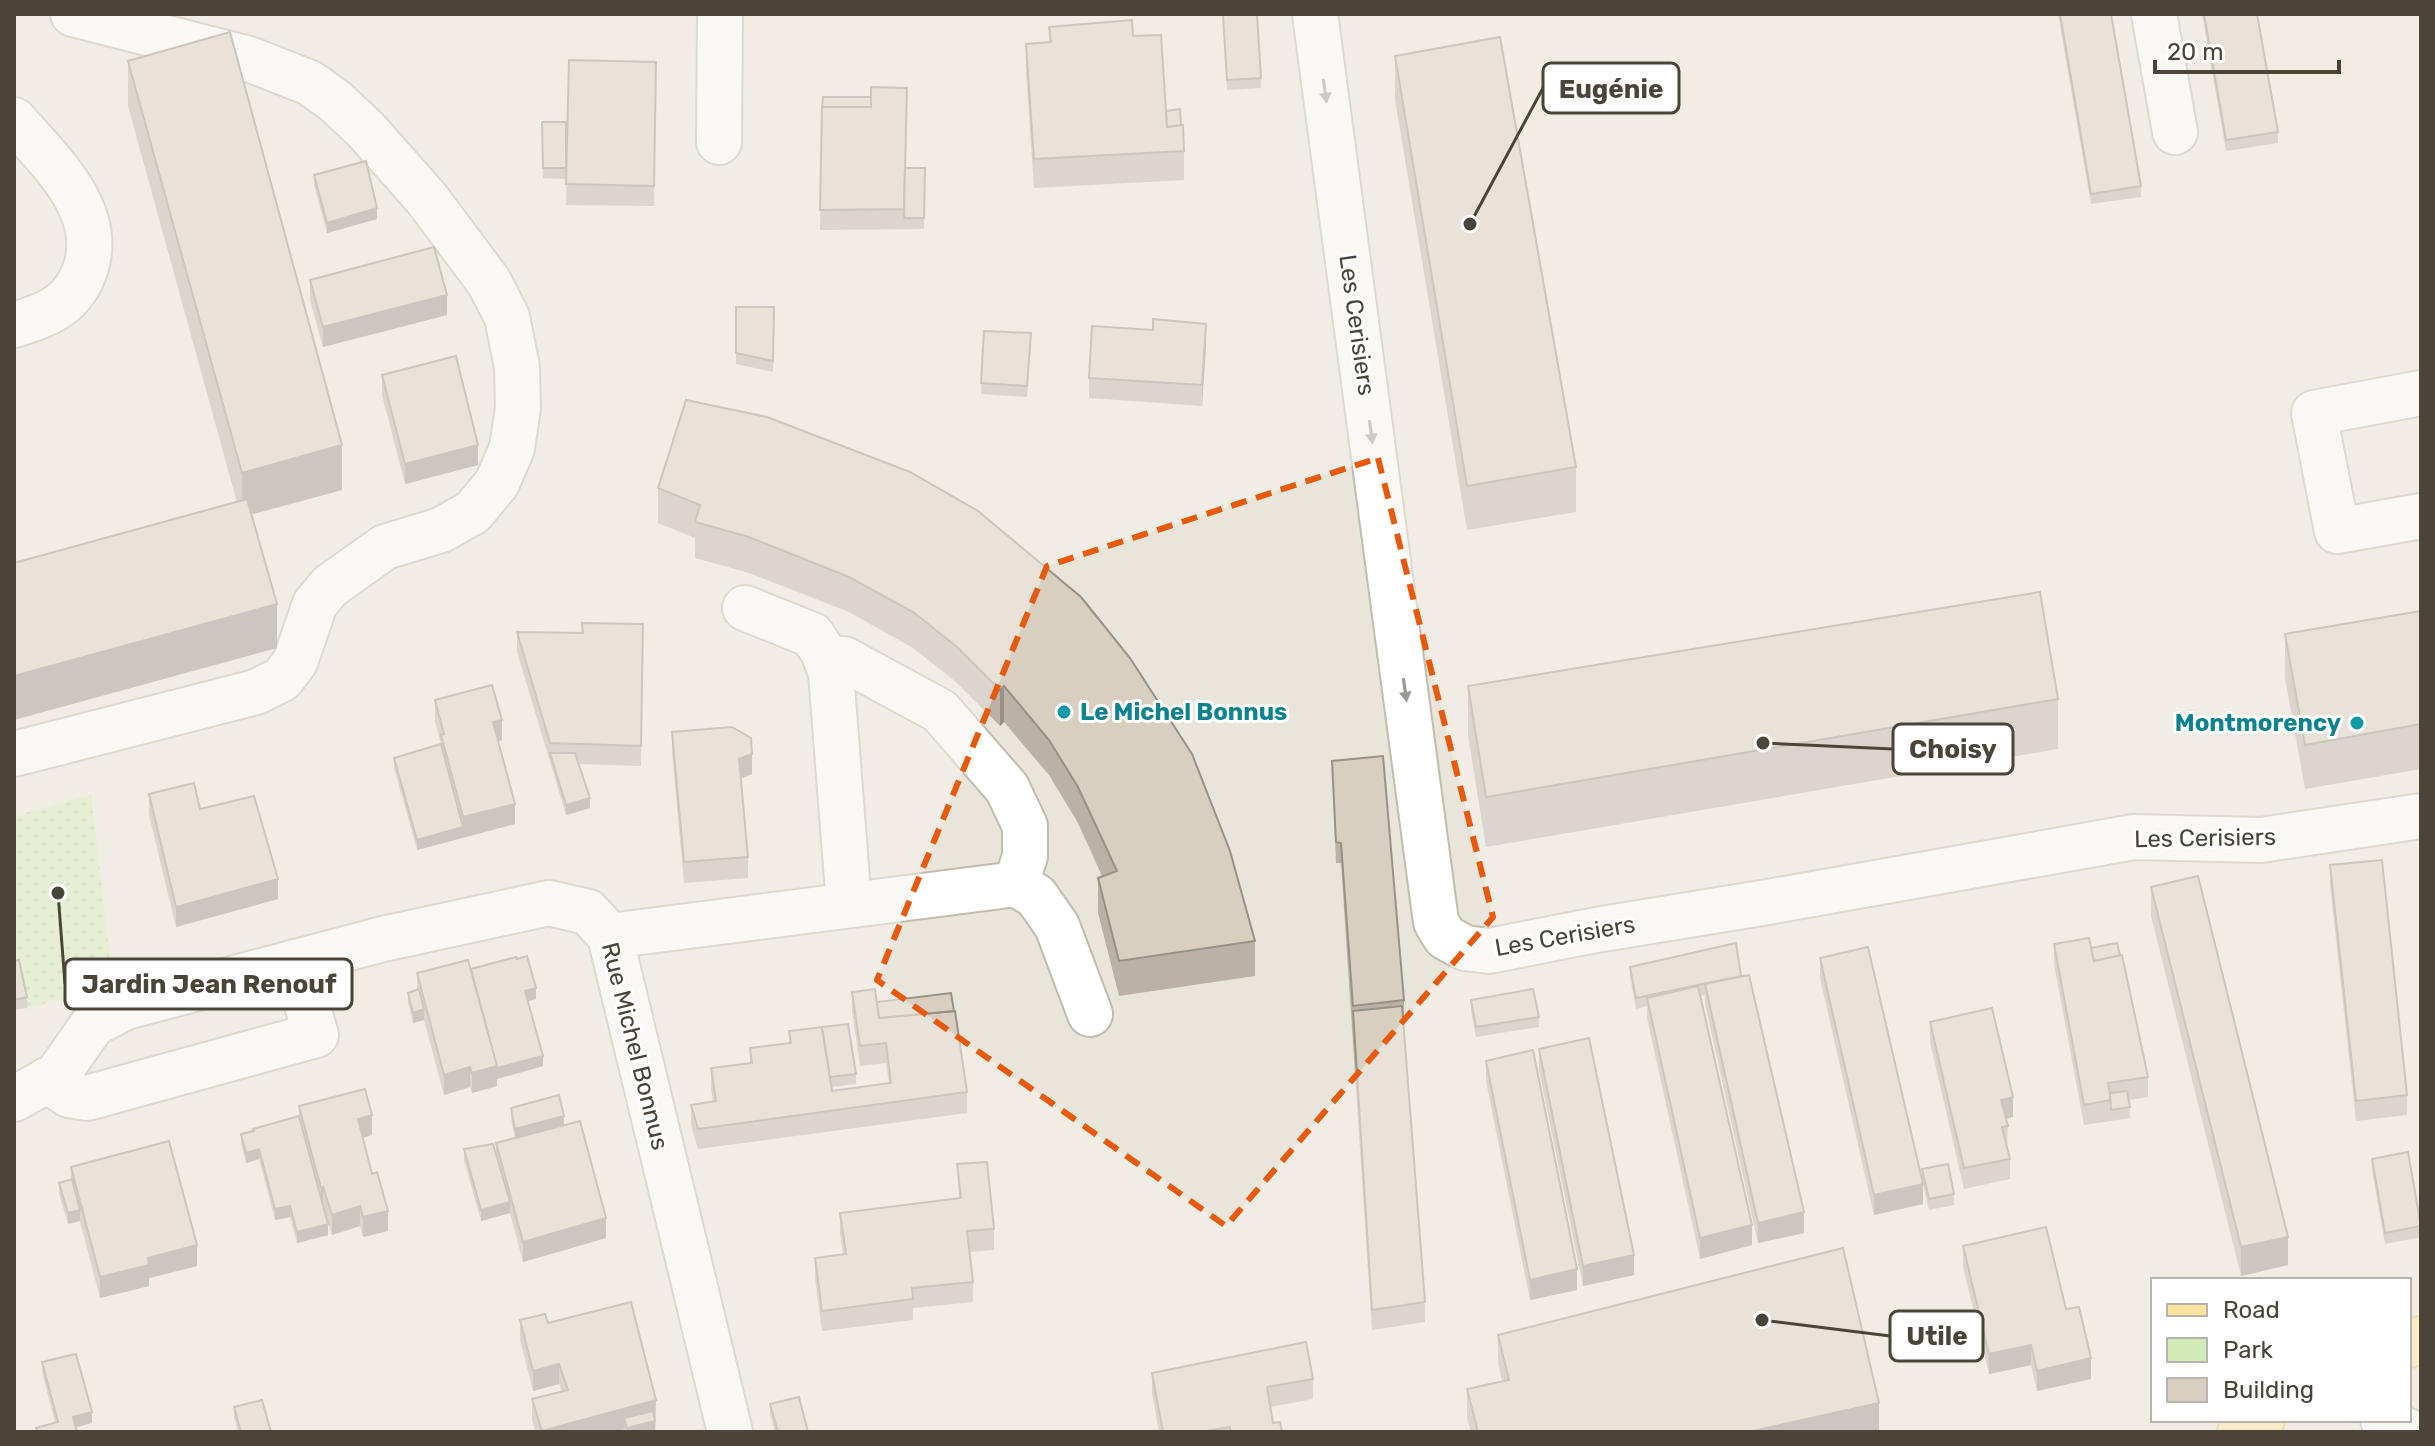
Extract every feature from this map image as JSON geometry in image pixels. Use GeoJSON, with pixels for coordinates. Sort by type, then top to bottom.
{"type":"FeatureCollection","features":[{"type":"Feature","properties":{"kind":"main road"},"geometry":{"type":"LineString","coordinates":[[2240,1432],[2258,1422]]}},
{"type":"Feature","properties":{"kind":"street"},"geometry":{"type":"LineString","coordinates":[[14,754],[256,692],[282,679],[295,662],[315,604],[330,586],[385,547],[441,530],[473,512],[497,483],[512,448],[518,408],[517,367],[507,317],[489,282],[427,199],[366,130],[335,101],[310,83],[249,59],[73,14]]}},
{"type":"Feature","properties":{"kind":"street"},"geometry":{"type":"LineString","coordinates":[[719,142],[720,14]]}},
{"type":"Feature","properties":{"kind":"street","name":"Les Cerisiers"},"geometry":{"type":"LineString","coordinates":[[1315,14],[1436,922],[1445,937],[1465,948],[1489,951],[2134,837],[2261,840],[2421,816]]}},
{"type":"Feature","properties":{"kind":"street"},"geometry":{"type":"LineString","coordinates":[[2154,14],[2175,132]]}},
{"type":"Feature","properties":{"kind":"street"},"geometry":{"type":"LineString","coordinates":[[14,120],[73,192],[89,225],[90,255],[82,281],[65,304],[40,317],[14,325]]}},
{"type":"Feature","properties":{"kind":"street"},"geometry":{"type":"LineString","coordinates":[[2421,393],[2314,413],[2337,531],[2421,516]]}},
{"type":"Feature","properties":{"kind":"street"},"geometry":{"type":"LineString","coordinates":[[745,608],[812,635],[831,673],[849,905]]}},
{"type":"Feature","properties":{"kind":"street"},"geometry":{"type":"LineString","coordinates":[[826,660],[844,659],[940,711],[1007,788],[1025,826],[1025,856],[1016,884]]}},
{"type":"Feature","properties":{"kind":"street"},"geometry":{"type":"LineString","coordinates":[[610,936],[1016,884],[1036,896],[1057,926],[1090,1014]]}},
{"type":"Feature","properties":{"kind":"street","name":"Rue Michel Bonnus"},"geometry":{"type":"LineString","coordinates":[[30,1090],[57,1075],[93,1024],[126,1007],[383,939],[549,903],[588,912],[610,936],[730,1432]]}},
{"type":"Feature","properties":{"kind":"street","name":"Rue Michel Bonnus"},"geometry":{"type":"LineString","coordinates":[[30,1090],[87,1098],[316,1035],[294,962]]}},
{"type":"Feature","properties":{"kind":"street"},"geometry":{"type":"LineString","coordinates":[[2388,1422],[2410,1432]]}},
{"type":"Feature","properties":{"kind":"highlighted area"},"geometry":{"type":"Polygon","coordinates":[[[1378,458],[1493,917],[1226,1226],[877,980],[1047,566],[1378,458]]]}},
{"type":"Feature","properties":{"kind":"shaded area"},"geometry":{"type":"Polygon","coordinates":[[[14,14],[2421,14],[2421,1432],[14,1432],[14,14]]]}},
{"type":"Feature","properties":{"kind":"green space"},"geometry":{"type":"Polygon","coordinates":[[[91,795],[113,986],[27,1008],[19,971],[14,972],[14,816],[91,795]]]}},
{"type":"Feature","properties":{"kind":"building"},"geometry":{"type":"Polygon","coordinates":[[[1257,14],[1261,78],[1227,80],[1223,15],[1257,14]]]}},
{"type":"Feature","properties":{"kind":"building"},"geometry":{"type":"Polygon","coordinates":[[[2060,14],[2111,14],[2141,186],[2091,194],[2060,14]]]}},
{"type":"Feature","properties":{"kind":"building"},"geometry":{"type":"Polygon","coordinates":[[[2204,14],[2257,14],[2278,132],[2226,140],[2204,14]]]}},
{"type":"Feature","properties":{"kind":"building"},"geometry":{"type":"Polygon","coordinates":[[[1132,20],[1133,36],[1161,35],[1167,127],[1183,125],[1184,151],[1034,159],[1026,44],[1051,42],[1049,27],[1132,20]]]}},
{"type":"Feature","properties":{"kind":"building"},"geometry":{"type":"Polygon","coordinates":[[[230,32],[342,445],[242,473],[128,61],[230,32]]]}},
{"type":"Feature","properties":{"kind":"building"},"geometry":{"type":"Polygon","coordinates":[[[1500,37],[1576,467],[1467,486],[1395,56],[1500,37]]]}},
{"type":"Feature","properties":{"kind":"building"},"geometry":{"type":"Polygon","coordinates":[[[569,60],[656,62],[654,186],[566,184],[569,60]]]}},
{"type":"Feature","properties":{"kind":"building"},"geometry":{"type":"Polygon","coordinates":[[[871,87],[907,88],[904,209],[820,210],[822,107],[871,107],[871,87]]]}},
{"type":"Feature","properties":{"kind":"building"},"geometry":{"type":"Polygon","coordinates":[[[823,97],[871,97],[871,107],[822,107],[823,97]]]}},
{"type":"Feature","properties":{"kind":"building"},"geometry":{"type":"Polygon","coordinates":[[[1180,109],[1181,125],[1167,127],[1166,111],[1180,109]]]}},
{"type":"Feature","properties":{"kind":"building"},"geometry":{"type":"Polygon","coordinates":[[[542,122],[566,122],[566,168],[543,168],[542,122]]]}},
{"type":"Feature","properties":{"kind":"building"},"geometry":{"type":"Polygon","coordinates":[[[366,161],[377,208],[327,223],[314,175],[366,161]]]}},
{"type":"Feature","properties":{"kind":"building"},"geometry":{"type":"Polygon","coordinates":[[[905,168],[925,168],[924,218],[904,218],[905,168]]]}},
{"type":"Feature","properties":{"kind":"building"},"geometry":{"type":"Polygon","coordinates":[[[434,247],[447,295],[323,327],[310,280],[434,247]]]}},
{"type":"Feature","properties":{"kind":"building"},"geometry":{"type":"Polygon","coordinates":[[[736,307],[774,307],[773,361],[736,353],[736,307]]]}},
{"type":"Feature","properties":{"kind":"building"},"geometry":{"type":"Polygon","coordinates":[[[1153,319],[1206,324],[1202,385],[1089,378],[1092,326],[1153,330],[1153,319]]]}},
{"type":"Feature","properties":{"kind":"building"},"geometry":{"type":"Polygon","coordinates":[[[984,331],[1031,333],[1027,386],[981,383],[984,331]]]}},
{"type":"Feature","properties":{"kind":"building"},"geometry":{"type":"Polygon","coordinates":[[[456,356],[478,445],[405,464],[382,375],[456,356]]]}},
{"type":"Feature","properties":{"kind":"building","name":"Le Michel Bonnus"},"geometry":{"type":"Polygon","coordinates":[[[686,400],[767,417],[910,472],[978,511],[1081,597],[1130,658],[1192,754],[1230,851],[1255,941],[1119,961],[1098,878],[1117,871],[1078,787],[1049,740],[1004,686],[1000,690],[956,646],[913,612],[849,577],[749,537],[695,522],[700,505],[658,488],[686,400]]]}},
{"type":"Feature","properties":{"kind":"building"},"geometry":{"type":"Polygon","coordinates":[[[247,499],[277,604],[14,676],[14,563],[247,499]]]}},
{"type":"Feature","properties":{"kind":"building"},"geometry":{"type":"Polygon","coordinates":[[[2040,592],[2058,699],[1486,797],[1468,686],[2040,592]]]}},
{"type":"Feature","properties":{"kind":"building"},"geometry":{"type":"Polygon","coordinates":[[[2421,611],[2421,724],[2305,745],[2285,634],[2421,611]]]}},
{"type":"Feature","properties":{"kind":"building"},"geometry":{"type":"Polygon","coordinates":[[[582,623],[643,624],[641,746],[550,743],[517,632],[583,633],[582,623]]]}},
{"type":"Feature","properties":{"kind":"building"},"geometry":{"type":"Polygon","coordinates":[[[492,685],[502,720],[493,722],[515,804],[463,817],[435,700],[492,685]]]}},
{"type":"Feature","properties":{"kind":"building"},"geometry":{"type":"Polygon","coordinates":[[[732,727],[751,738],[752,754],[739,759],[748,857],[684,862],[672,732],[732,727]]]}},
{"type":"Feature","properties":{"kind":"building"},"geometry":{"type":"Polygon","coordinates":[[[441,744],[463,827],[417,840],[394,758],[441,744]]]}},
{"type":"Feature","properties":{"kind":"building"},"geometry":{"type":"Polygon","coordinates":[[[550,753],[575,753],[590,798],[566,805],[550,753]]]}},
{"type":"Feature","properties":{"kind":"building"},"geometry":{"type":"Polygon","coordinates":[[[1383,756],[1404,1000],[1353,1006],[1341,843],[1336,842],[1332,761],[1383,756]]]}},
{"type":"Feature","properties":{"kind":"building"},"geometry":{"type":"Polygon","coordinates":[[[194,783],[200,809],[254,796],[278,879],[176,907],[149,794],[194,783]]]}},
{"type":"Feature","properties":{"kind":"building"},"geometry":{"type":"Polygon","coordinates":[[[2382,860],[2407,1095],[2356,1101],[2330,865],[2382,860]]]}},
{"type":"Feature","properties":{"kind":"building"},"geometry":{"type":"Polygon","coordinates":[[[2198,876],[2288,1237],[2241,1247],[2151,887],[2198,876]]]}},
{"type":"Feature","properties":{"kind":"building"},"geometry":{"type":"Polygon","coordinates":[[[2089,938],[2094,961],[2122,955],[2148,1077],[2108,1083],[2111,1100],[2084,1105],[2054,944],[2089,938]]]}},
{"type":"Feature","properties":{"kind":"building"},"geometry":{"type":"Polygon","coordinates":[[[1736,943],[1741,976],[1636,998],[1630,967],[1736,943]]]}},
{"type":"Feature","properties":{"kind":"building"},"geometry":{"type":"Polygon","coordinates":[[[2117,943],[2120,955],[2094,961],[2091,948],[2117,943]]]}},
{"type":"Feature","properties":{"kind":"building"},"geometry":{"type":"Polygon","coordinates":[[[1868,947],[1923,1184],[1874,1195],[1820,958],[1868,947]]]}},
{"type":"Feature","properties":{"kind":"building"},"geometry":{"type":"Polygon","coordinates":[[[527,956],[536,988],[525,991],[543,1056],[497,1068],[471,969],[527,956]]]}},
{"type":"Feature","properties":{"kind":"building"},"geometry":{"type":"Polygon","coordinates":[[[19,960],[27,997],[14,1000],[14,961],[19,960]]]}},
{"type":"Feature","properties":{"kind":"building"},"geometry":{"type":"Polygon","coordinates":[[[468,960],[497,1066],[472,1073],[470,1067],[444,1075],[417,973],[468,960]]]}},
{"type":"Feature","properties":{"kind":"building"},"geometry":{"type":"Polygon","coordinates":[[[1749,975],[1804,1212],[1758,1223],[1705,984],[1749,975]]]}},
{"type":"Feature","properties":{"kind":"building"},"geometry":{"type":"Polygon","coordinates":[[[1698,986],[1752,1225],[1700,1238],[1647,998],[1698,986]]]}},
{"type":"Feature","properties":{"kind":"building"},"geometry":{"type":"Polygon","coordinates":[[[419,989],[424,1009],[413,1013],[408,993],[419,989]]]}},
{"type":"Feature","properties":{"kind":"building"},"geometry":{"type":"Polygon","coordinates":[[[875,989],[879,1018],[955,1011],[967,1092],[698,1129],[691,1105],[716,1101],[711,1068],[752,1063],[750,1048],[791,1043],[789,1031],[822,1027],[832,1091],[891,1083],[886,1043],[860,1046],[852,992],[875,989]]]}},
{"type":"Feature","properties":{"kind":"building"},"geometry":{"type":"Polygon","coordinates":[[[1533,989],[1539,1017],[1476,1027],[1471,1000],[1533,989]]]}},
{"type":"Feature","properties":{"kind":"building"},"geometry":{"type":"Polygon","coordinates":[[[951,993],[954,1011],[879,1018],[877,1002],[951,993]]]}},
{"type":"Feature","properties":{"kind":"building"},"geometry":{"type":"Polygon","coordinates":[[[1402,1006],[1425,1302],[1372,1310],[1353,1011],[1402,1006]]]}},
{"type":"Feature","properties":{"kind":"building"},"geometry":{"type":"Polygon","coordinates":[[[1992,1008],[2013,1097],[2001,1100],[2008,1126],[2002,1127],[2010,1159],[1964,1168],[1930,1022],[1992,1008]]]}},
{"type":"Feature","properties":{"kind":"building"},"geometry":{"type":"Polygon","coordinates":[[[848,1024],[856,1074],[830,1077],[822,1027],[848,1024]]]}},
{"type":"Feature","properties":{"kind":"building"},"geometry":{"type":"Polygon","coordinates":[[[1589,1038],[1634,1255],[1583,1266],[1539,1049],[1589,1038]]]}},
{"type":"Feature","properties":{"kind":"building"},"geometry":{"type":"Polygon","coordinates":[[[1533,1050],[1577,1269],[1530,1280],[1486,1061],[1533,1050]]]}},
{"type":"Feature","properties":{"kind":"building"},"geometry":{"type":"Polygon","coordinates":[[[365,1089],[372,1115],[358,1119],[372,1174],[377,1172],[388,1211],[363,1217],[360,1206],[332,1215],[321,1188],[299,1106],[365,1089]]]}},
{"type":"Feature","properties":{"kind":"building"},"geometry":{"type":"Polygon","coordinates":[[[2127,1091],[2130,1107],[2111,1110],[2110,1093],[2127,1091]]]}},
{"type":"Feature","properties":{"kind":"building"},"geometry":{"type":"Polygon","coordinates":[[[559,1095],[564,1116],[515,1129],[511,1108],[559,1095]]]}},
{"type":"Feature","properties":{"kind":"building"},"geometry":{"type":"Polygon","coordinates":[[[299,1116],[328,1224],[297,1232],[290,1206],[275,1209],[259,1149],[246,1153],[241,1134],[299,1116]]]}},
{"type":"Feature","properties":{"kind":"building"},"geometry":{"type":"Polygon","coordinates":[[[580,1121],[606,1218],[523,1242],[496,1143],[580,1121]]]}},
{"type":"Feature","properties":{"kind":"building"},"geometry":{"type":"Polygon","coordinates":[[[169,1141],[197,1245],[148,1258],[149,1265],[100,1277],[71,1167],[169,1141]]]}},
{"type":"Feature","properties":{"kind":"building"},"geometry":{"type":"Polygon","coordinates":[[[493,1144],[510,1202],[481,1210],[464,1149],[493,1144]]]}},
{"type":"Feature","properties":{"kind":"building"},"geometry":{"type":"Polygon","coordinates":[[[2408,1152],[2421,1226],[2385,1233],[2372,1159],[2408,1152]]]}},
{"type":"Feature","properties":{"kind":"building"},"geometry":{"type":"Polygon","coordinates":[[[987,1162],[994,1229],[967,1231],[973,1282],[912,1288],[913,1299],[822,1311],[815,1258],[846,1254],[840,1213],[961,1198],[957,1164],[987,1162]]]}},
{"type":"Feature","properties":{"kind":"building"},"geometry":{"type":"Polygon","coordinates":[[[1948,1164],[1954,1194],[1929,1199],[1922,1169],[1948,1164]]]}},
{"type":"Feature","properties":{"kind":"building"},"geometry":{"type":"Polygon","coordinates":[[[72,1179],[80,1210],[68,1213],[59,1183],[72,1179]]]}},
{"type":"Feature","properties":{"kind":"building"},"geometry":{"type":"Polygon","coordinates":[[[2046,1227],[2066,1309],[2079,1307],[2091,1358],[2037,1371],[2031,1345],[1989,1354],[1963,1246],[2046,1227]]]}},
{"type":"Feature","properties":{"kind":"building"},"geometry":{"type":"Polygon","coordinates":[[[1843,1248],[1879,1403],[1748,1432],[1478,1432],[1467,1389],[1509,1380],[1498,1335],[1843,1248]]]}},
{"type":"Feature","properties":{"kind":"building"},"geometry":{"type":"Polygon","coordinates":[[[631,1302],[656,1400],[542,1431],[532,1399],[568,1390],[559,1364],[533,1371],[520,1320],[545,1314],[548,1323],[631,1302]]]}},
{"type":"Feature","properties":{"kind":"building"},"geometry":{"type":"Polygon","coordinates":[[[1306,1342],[1313,1379],[1267,1387],[1273,1423],[1280,1422],[1282,1432],[1231,1432],[1230,1427],[1201,1432],[1163,1432],[1152,1373],[1306,1342]]]}},
{"type":"Feature","properties":{"kind":"building"},"geometry":{"type":"Polygon","coordinates":[[[76,1354],[92,1412],[73,1417],[77,1432],[38,1432],[36,1428],[58,1422],[42,1362],[76,1354]]]}},
{"type":"Feature","properties":{"kind":"building"},"geometry":{"type":"Polygon","coordinates":[[[799,1397],[808,1432],[778,1432],[770,1404],[799,1397]]]}},
{"type":"Feature","properties":{"kind":"building"},"geometry":{"type":"Polygon","coordinates":[[[262,1400],[271,1432],[241,1432],[234,1407],[262,1400]]]}},
{"type":"Feature","properties":{"kind":"building"},"geometry":{"type":"Polygon","coordinates":[[[653,1411],[655,1421],[627,1428],[624,1418],[653,1411]]]}},
{"type":"Feature","properties":{"kind":"place","name":"Eugénie"},"geometry":{"type":"Point","coordinates":[1470,224]}},
{"type":"Feature","properties":{"kind":"place","name":"Le Michel Bonnus"},"geometry":{"type":"Point","coordinates":[1064,712]}},
{"type":"Feature","properties":{"kind":"place","name":"Montmorency"},"geometry":{"type":"Point","coordinates":[2357,723]}},
{"type":"Feature","properties":{"kind":"place","name":"Choisy"},"geometry":{"type":"Point","coordinates":[1763,743]}},
{"type":"Feature","properties":{"kind":"place","name":"Jardin Jean Renouf"},"geometry":{"type":"Point","coordinates":[58,893]}},
{"type":"Feature","properties":{"kind":"place","name":"Utile"},"geometry":{"type":"Point","coordinates":[1762,1320]}}]}
